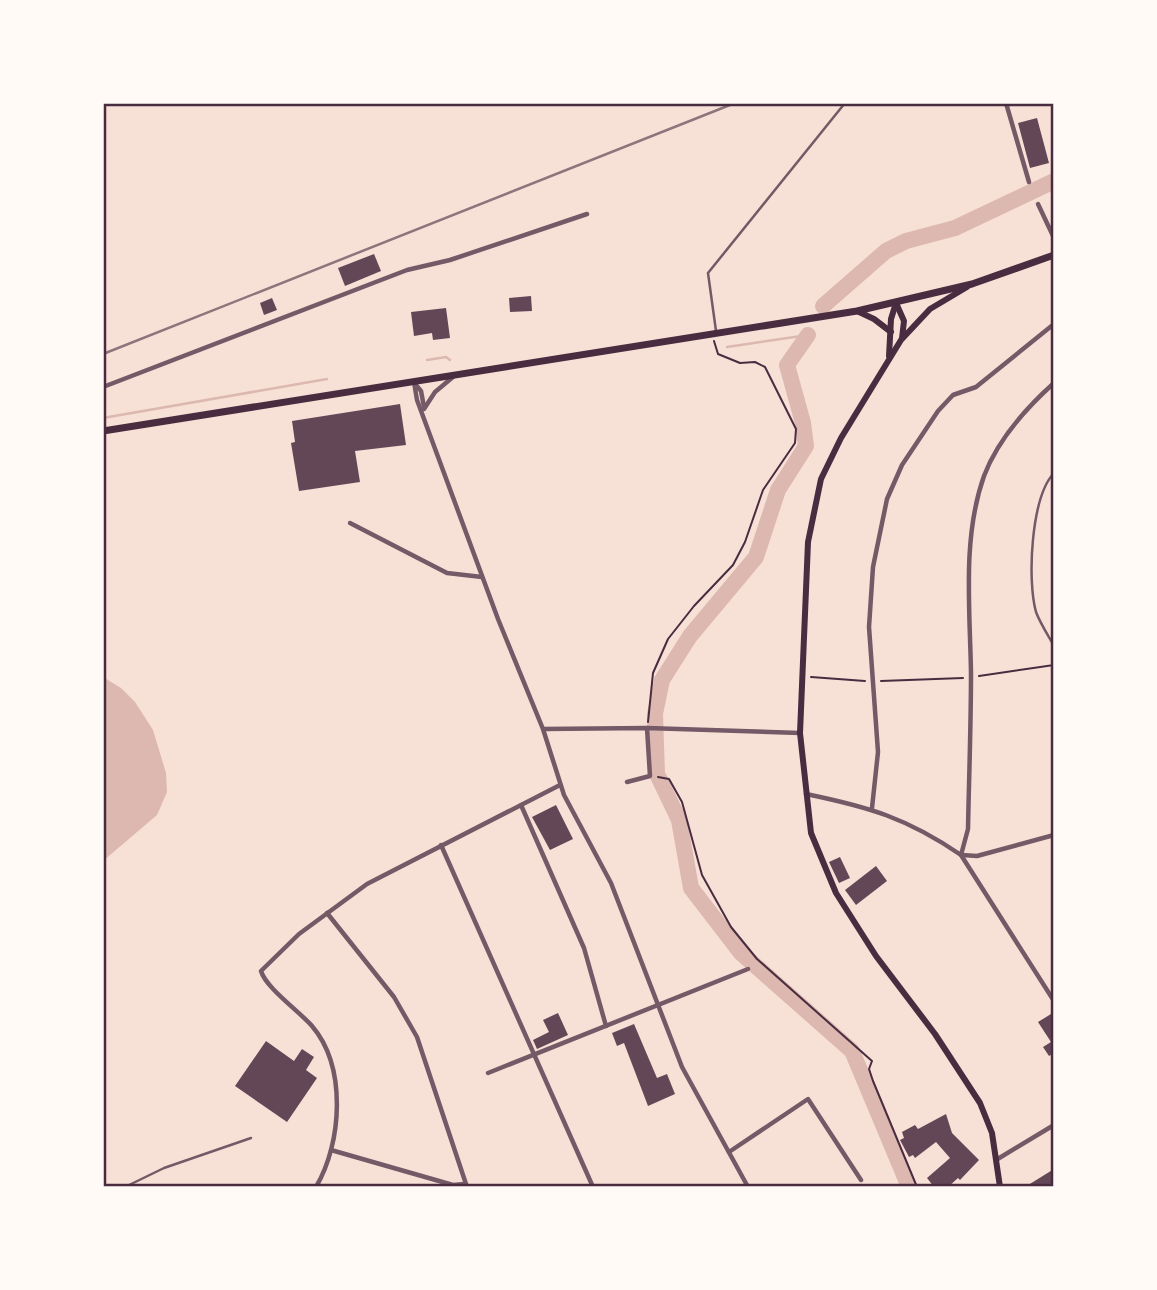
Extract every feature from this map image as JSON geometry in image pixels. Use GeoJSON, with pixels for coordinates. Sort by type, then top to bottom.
{"type":"FeatureCollection","features":[{"type":"Feature","properties":{"kind":"main road"},"geometry":{"type":"LineString","coordinates":[[103,431],[857,311],[972,284],[1054,255]]}},
{"type":"Feature","properties":{"kind":"main road"},"geometry":{"type":"LineString","coordinates":[[972,284],[930,309],[901,340],[832,455],[816,499],[808,542],[800,733],[811,833],[836,893],[876,956],[935,1034],[980,1103],[992,1133],[1000,1187]]}},
{"type":"Feature","properties":{"kind":"main road"},"geometry":{"type":"LineString","coordinates":[[888,362],[891,318],[896,303]]}},
{"type":"Feature","properties":{"kind":"main road"},"geometry":{"type":"LineString","coordinates":[[896,303],[904,321],[901,340]]}},
{"type":"Feature","properties":{"kind":"main road"},"geometry":{"type":"LineString","coordinates":[[857,311],[874,318],[891,333]]}},
{"type":"Feature","properties":{"kind":"street"},"geometry":{"type":"LineString","coordinates":[[1006,103],[1029,182]]}},
{"type":"Feature","properties":{"kind":"street"},"geometry":{"type":"LineString","coordinates":[[1038,204],[1054,238]]}},
{"type":"Feature","properties":{"kind":"street"},"geometry":{"type":"LineString","coordinates":[[103,387],[407,270],[450,260],[587,214]]}},
{"type":"Feature","properties":{"kind":"street"},"geometry":{"type":"LineString","coordinates":[[873,808],[878,752],[869,627],[873,567],[887,499],[902,465],[924,429],[953,395],[976,387],[1054,324]]}},
{"type":"Feature","properties":{"kind":"street"},"geometry":{"type":"LineString","coordinates":[[425,409],[435,392],[453,377]]}},
{"type":"Feature","properties":{"kind":"street"},"geometry":{"type":"LineString","coordinates":[[414,383],[421,391],[426,422]]}},
{"type":"Feature","properties":{"kind":"street"},"geometry":{"type":"LineString","coordinates":[[414,383],[482,577],[543,729],[560,785],[611,883],[682,1067],[748,1187]]}},
{"type":"Feature","properties":{"kind":"street"},"geometry":{"type":"LineString","coordinates":[[961,855],[968,829],[971,677],[969,580],[972,525],[984,476],[1009,432],[1028,406],[1054,383]]}},
{"type":"Feature","properties":{"kind":"street"},"geometry":{"type":"LineString","coordinates":[[350,523],[447,573],[482,577]]}},
{"type":"Feature","properties":{"kind":"street"},"geometry":{"type":"LineString","coordinates":[[627,782],[650,776],[647,728]]}},
{"type":"Feature","properties":{"kind":"street"},"geometry":{"type":"LineString","coordinates":[[543,729],[647,728],[800,733]]}},
{"type":"Feature","properties":{"kind":"street"},"geometry":{"type":"LineString","coordinates":[[316,1187],[331,1150],[335,1077],[330,1058],[314,1028],[261,971],[327,913],[367,884],[560,785]]}},
{"type":"Feature","properties":{"kind":"street"},"geometry":{"type":"LineString","coordinates":[[805,793],[873,808],[931,834],[961,855],[1054,1000]]}},
{"type":"Feature","properties":{"kind":"street"},"geometry":{"type":"LineString","coordinates":[[521,805],[584,948],[606,1026]]}},
{"type":"Feature","properties":{"kind":"street"},"geometry":{"type":"LineString","coordinates":[[961,855],[977,856],[1054,835]]}},
{"type":"Feature","properties":{"kind":"street"},"geometry":{"type":"LineString","coordinates":[[441,845],[593,1187]]}},
{"type":"Feature","properties":{"kind":"street"},"geometry":{"type":"LineString","coordinates":[[327,913],[394,998],[417,1037],[466,1185],[453,1185],[331,1150]]}},
{"type":"Feature","properties":{"kind":"street"},"geometry":{"type":"LineString","coordinates":[[488,1073],[748,969]]}},
{"type":"Feature","properties":{"kind":"street"},"geometry":{"type":"LineString","coordinates":[[729,1152],[808,1099],[861,1180]]}},
{"type":"Feature","properties":{"kind":"street"},"geometry":{"type":"LineString","coordinates":[[996,1160],[1054,1125]]}},
{"type":"Feature","properties":{"kind":"lane"},"geometry":{"type":"LineString","coordinates":[[717,333],[708,273],[845,103]]}},
{"type":"Feature","properties":{"kind":"lane"},"geometry":{"type":"LineString","coordinates":[[1054,473],[1045,482],[1031,546],[1031,572],[1037,612],[1054,646]]}},
{"type":"Feature","properties":{"kind":"lane"},"geometry":{"type":"LineString","coordinates":[[125,1187],[164,1168],[251,1138]]}},
{"type":"Feature","properties":{"kind":"lane"},"geometry":{"type":"LineString","coordinates":[[861,1180],[864,1187]]}},
{"type":"Feature","properties":{"kind":"path"},"geometry":{"type":"LineString","coordinates":[[647,728],[653,673],[668,639],[694,606],[733,565],[745,542],[763,490],[794,443],[796,429],[769,374],[761,364],[740,363],[718,354],[713,343],[717,333]]}},
{"type":"Feature","properties":{"kind":"path"},"geometry":{"type":"LineString","coordinates":[[971,677],[1054,664]]}},
{"type":"Feature","properties":{"kind":"path"},"geometry":{"type":"LineString","coordinates":[[818,678],[872,681],[962,678]]}},
{"type":"Feature","properties":{"kind":"path"},"geometry":{"type":"LineString","coordinates":[[650,776],[668,779],[682,802],[702,875],[731,928],[757,959],[873,1061],[869,1069],[873,1081],[917,1187]]}},
{"type":"Feature","properties":{"kind":"shaded area"},"geometry":{"type":"Polygon","coordinates":[[[103,677],[121,688],[135,702],[153,730],[166,773],[167,792],[157,815],[103,861],[103,677]]]}},
{"type":"Feature","properties":{"kind":"building"},"geometry":{"type":"Polygon","coordinates":[[[1037,118],[1049,163],[1030,168],[1018,123],[1037,118]]]}},
{"type":"Feature","properties":{"kind":"building"},"geometry":{"type":"Polygon","coordinates":[[[374,254],[381,271],[345,286],[338,268],[374,254]]]}},
{"type":"Feature","properties":{"kind":"building"},"geometry":{"type":"Polygon","coordinates":[[[531,296],[532,311],[510,312],[509,298],[531,296]]]}},
{"type":"Feature","properties":{"kind":"building"},"geometry":{"type":"Polygon","coordinates":[[[272,298],[277,310],[264,315],[260,303],[272,298]]]}},
{"type":"Feature","properties":{"kind":"building"},"geometry":{"type":"Polygon","coordinates":[[[446,308],[450,338],[433,340],[432,333],[414,336],[411,312],[446,308]]]}},
{"type":"Feature","properties":{"kind":"building"},"geometry":{"type":"Polygon","coordinates":[[[400,404],[406,445],[355,451],[360,482],[299,491],[291,443],[295,442],[292,421],[400,404]]]}},
{"type":"Feature","properties":{"kind":"building"},"geometry":{"type":"Polygon","coordinates":[[[556,805],[573,839],[550,850],[532,817],[556,805]]]}},
{"type":"Feature","properties":{"kind":"building"},"geometry":{"type":"Polygon","coordinates":[[[840,857],[850,878],[839,883],[829,862],[840,857]]]}},
{"type":"Feature","properties":{"kind":"building"},"geometry":{"type":"Polygon","coordinates":[[[876,866],[887,881],[856,905],[845,890],[876,866]]]}},
{"type":"Feature","properties":{"kind":"building"},"geometry":{"type":"Polygon","coordinates":[[[558,1013],[568,1035],[537,1049],[533,1040],[549,1032],[543,1020],[558,1013]]]}},
{"type":"Feature","properties":{"kind":"building"},"geometry":{"type":"Polygon","coordinates":[[[1051,1014],[1054,1019],[1054,1053],[1049,1056],[1043,1047],[1051,1042],[1038,1022],[1051,1014]]]}},
{"type":"Feature","properties":{"kind":"building"},"geometry":{"type":"Polygon","coordinates":[[[634,1024],[657,1078],[667,1074],[675,1094],[648,1106],[624,1043],[617,1046],[612,1033],[634,1024]]]}},
{"type":"Feature","properties":{"kind":"building"},"geometry":{"type":"Polygon","coordinates":[[[266,1041],[294,1061],[302,1049],[314,1057],[306,1070],[317,1078],[287,1122],[235,1086],[266,1041]]]}},
{"type":"Feature","properties":{"kind":"building"},"geometry":{"type":"Polygon","coordinates":[[[946,1114],[952,1133],[979,1160],[960,1180],[958,1178],[948,1187],[934,1187],[927,1178],[950,1158],[936,1142],[915,1158],[913,1155],[909,1157],[900,1140],[904,1138],[902,1132],[915,1125],[918,1129],[946,1114]]]}},
{"type":"Feature","properties":{"kind":"building"},"geometry":{"type":"Polygon","coordinates":[[[1054,1169],[1054,1185],[1025,1187],[1054,1169]]]}},
{"type":"Feature","properties":{"kind":"waterway"},"geometry":{"type":"LineString","coordinates":[[823,306],[886,251],[906,241],[955,228],[1054,181]]}},
{"type":"Feature","properties":{"kind":"waterway"},"geometry":{"type":"LineString","coordinates":[[727,347],[808,335]]}},
{"type":"Feature","properties":{"kind":"waterway"},"geometry":{"type":"LineString","coordinates":[[808,335],[787,365],[803,423],[806,446],[778,490],[756,557],[690,636],[662,680],[655,714],[657,774],[679,820],[691,888],[741,953],[852,1051],[909,1187]]}},
{"type":"Feature","properties":{"kind":"waterway"},"geometry":{"type":"LineString","coordinates":[[427,360],[446,357],[450,360]]}},
{"type":"Feature","properties":{"kind":"waterway"},"geometry":{"type":"LineString","coordinates":[[103,418],[327,379]]}},
{"type":"Feature","properties":{"kind":"railway"},"geometry":{"type":"LineString","coordinates":[[103,354],[735,103]]}}]}
